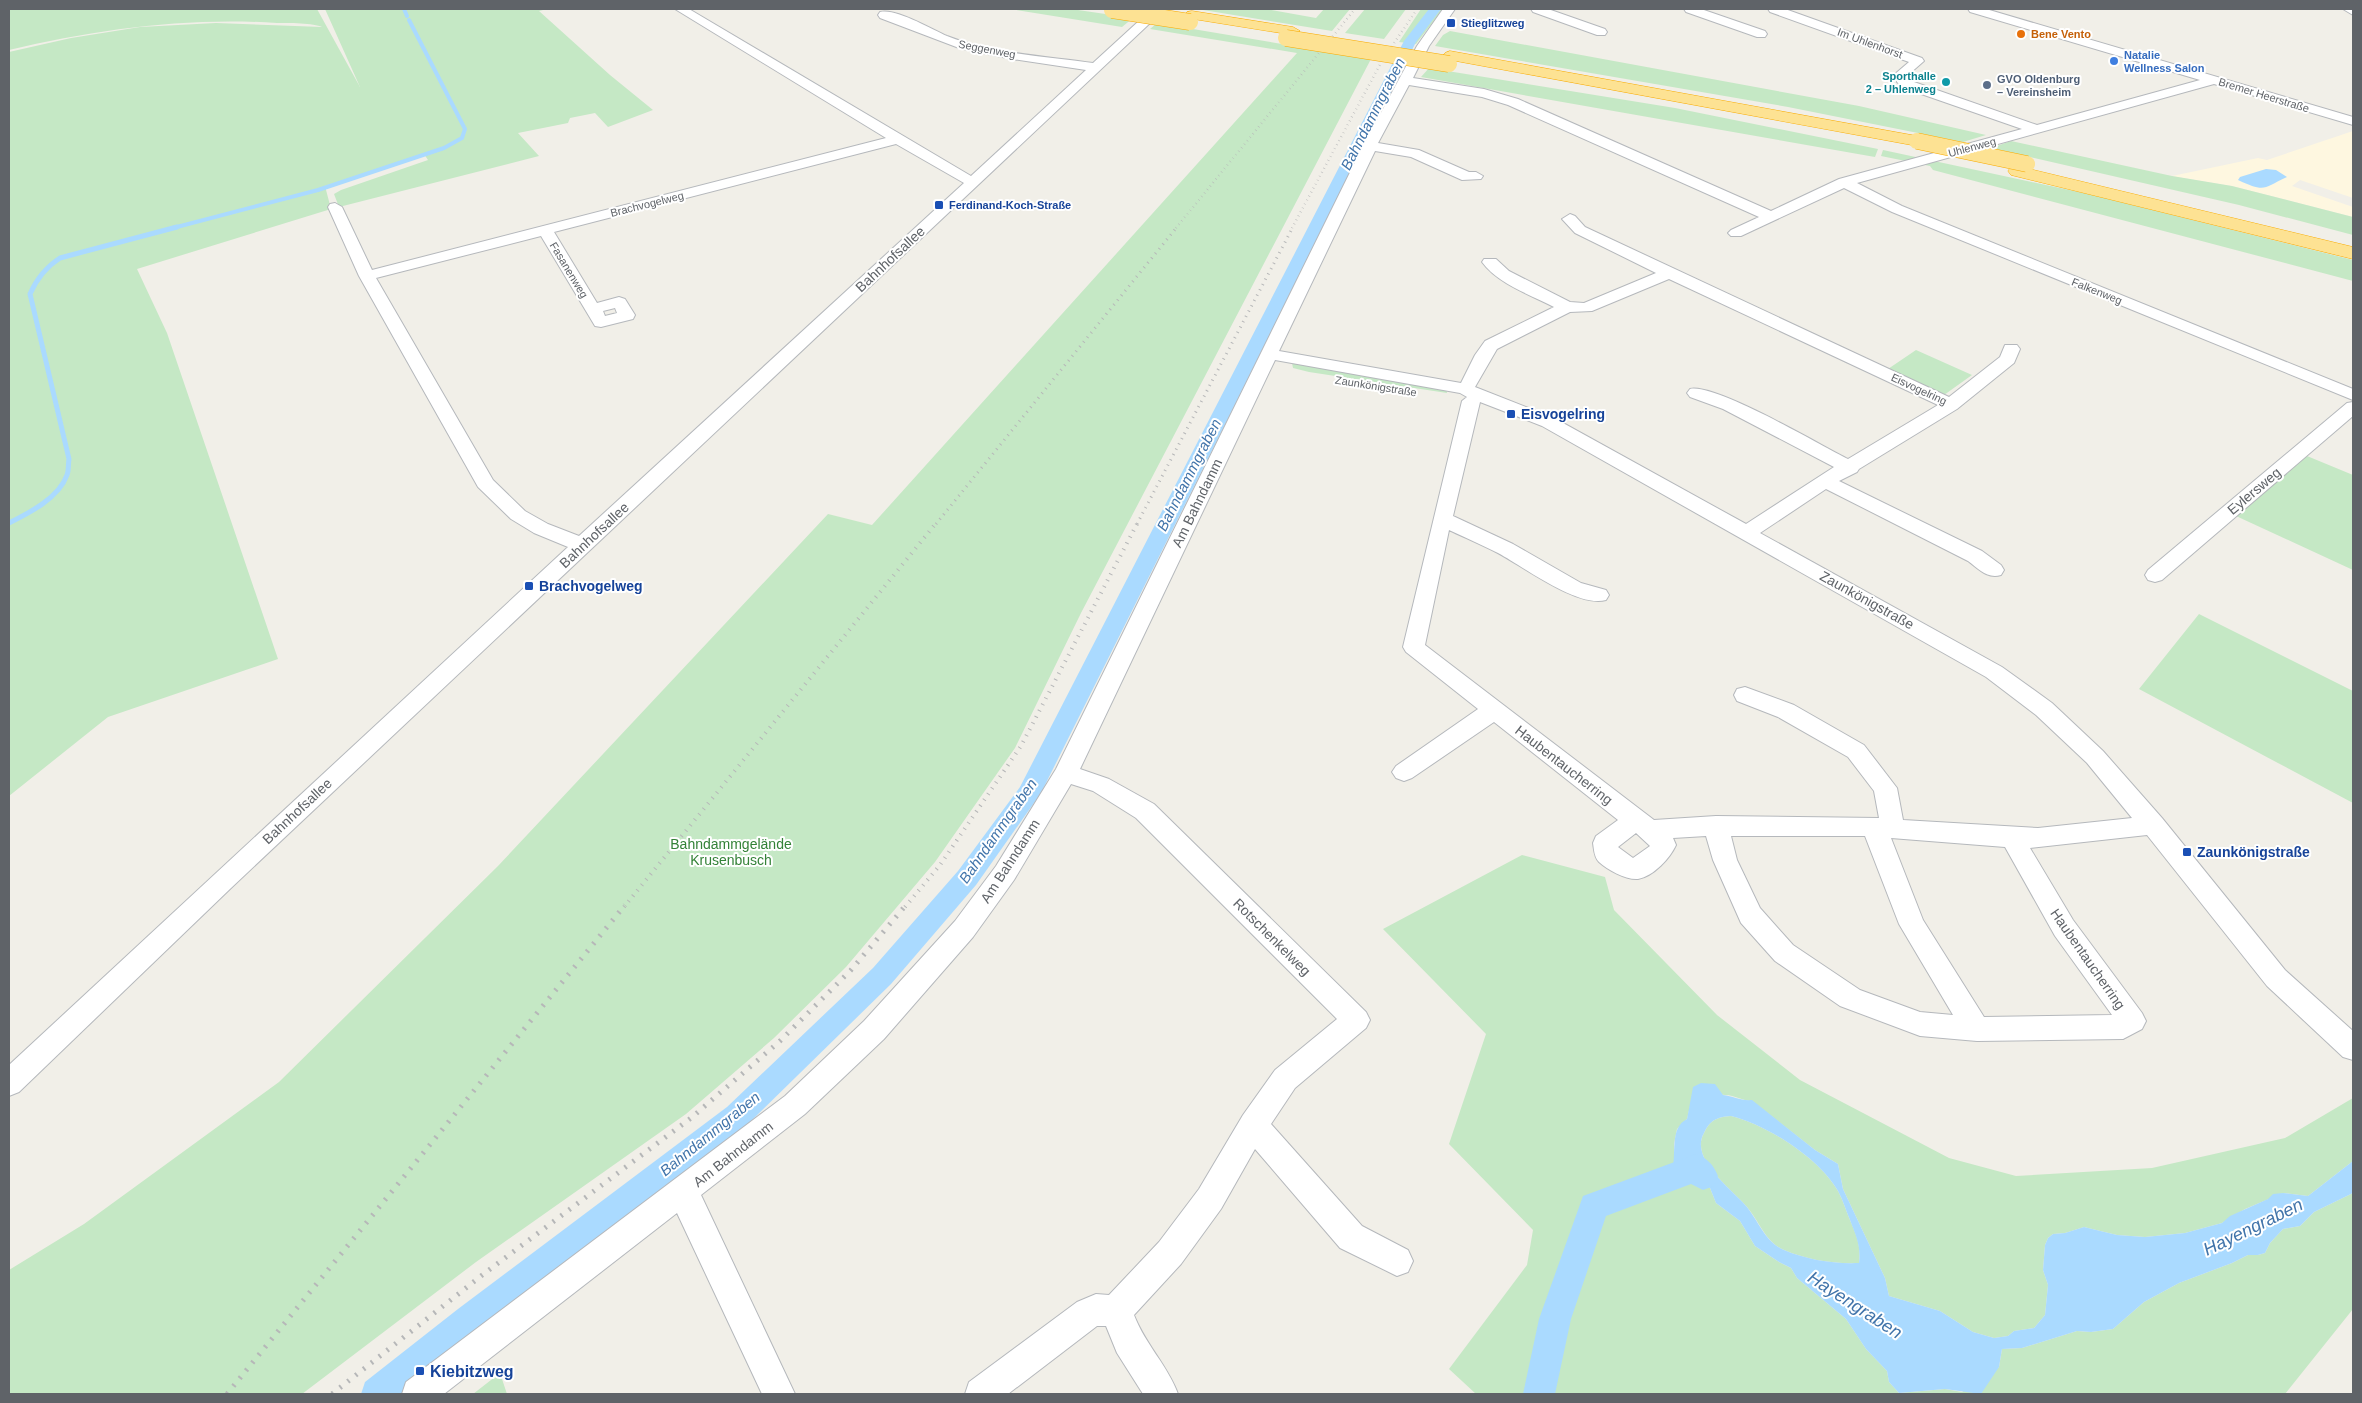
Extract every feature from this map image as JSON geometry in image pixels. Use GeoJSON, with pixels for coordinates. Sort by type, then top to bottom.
{"type":"FeatureCollection","features":[{"type":"Feature","properties":{"kind":"highway"},"geometry":{"type":"LineString","coordinates":[[1110,9],[1191,18],[1449,60],[1644,98],[1915,145],[2353,242]]}},
{"type":"Feature","properties":{"kind":"highway"},"geometry":{"type":"LineString","coordinates":[[1157,9],[1191,18]]}},
{"type":"Feature","properties":{"kind":"highway"},"geometry":{"type":"LineString","coordinates":[[2022,168],[2353,253]]}},
{"type":"Feature","properties":{"kind":"street"},"geometry":{"type":"LineString","coordinates":[[681,9],[963,178],[974,181]]}},
{"type":"Feature","properties":{"kind":"street","name":"Bahnhofsallee"},"geometry":{"type":"LineString","coordinates":[[9,1083],[1157,9]]}},
{"type":"Feature","properties":{"kind":"street","name":"Am Bahndamm"},"geometry":{"type":"LineString","coordinates":[[418,1394],[682,1194],[795,1105],[874,1030],[964,929],[1005,873],[1066,773],[1370,146],[1423,46],[1449,9]]}},
{"type":"Feature","properties":{"kind":"street"},"geometry":{"type":"LineString","coordinates":[[1537,9],[1600,32]]}},
{"type":"Feature","properties":{"kind":"street"},"geometry":{"type":"LineString","coordinates":[[1690,9],[1761,34]]}},
{"type":"Feature","properties":{"kind":"street","name":"Im Uhlenhorst"},"geometry":{"type":"LineString","coordinates":[[1774,9],[1918,61],[1901,74],[1902,79],[1910,85],[2036,129]]}},
{"type":"Feature","properties":{"kind":"street","name":"Bremer Heerstraße"},"geometry":{"type":"LineString","coordinates":[[1974,9],[2353,121]]}},
{"type":"Feature","properties":{"kind":"street"},"geometry":{"type":"LineString","coordinates":[[2349,9],[2353,11]]}},
{"type":"Feature","properties":{"kind":"street","name":"Seggenweg"},"geometry":{"type":"LineString","coordinates":[[884,15],[896,18],[928,34],[962,45],[1095,68]]}},
{"type":"Feature","properties":{"kind":"street"},"geometry":{"type":"LineString","coordinates":[[1404,80],[1484,93],[1513,102],[1770,216]]}},
{"type":"Feature","properties":{"kind":"street","name":"Uhlenweg"},"geometry":{"type":"LineString","coordinates":[[1736,233],[1844,182],[2215,80]]}},
{"type":"Feature","properties":{"kind":"street","name":"Brachvogelweg"},"geometry":{"type":"LineString","coordinates":[[367,276],[897,139]]}},
{"type":"Feature","properties":{"kind":"street"},"geometry":{"type":"LineString","coordinates":[[1370,146],[1400,149],[1467,177],[1476,176]]}},
{"type":"Feature","properties":{"kind":"street","name":"Falkenweg"},"geometry":{"type":"LineString","coordinates":[[1844,182],[1905,212],[2353,395]]}},
{"type":"Feature","properties":{"kind":"street"},"geometry":{"type":"LineString","coordinates":[[335,208],[367,276],[485,483],[511,512],[532,526],[582,545]]}},
{"type":"Feature","properties":{"kind":"street","name":"Eisvogelring"},"geometry":{"type":"LineString","coordinates":[[1570,218],[1580,230],[1951,404]]}},
{"type":"Feature","properties":{"kind":"street","name":"Fasanenweg"},"geometry":{"type":"LineString","coordinates":[[545,230],[593,309]]}},
{"type":"Feature","properties":{"kind":"street"},"geometry":{"type":"LineString","coordinates":[[1490,262],[1503,274],[1567,307],[1586,308],[1669,273]]}},
{"type":"Feature","properties":{"kind":"street"},"geometry":{"type":"LineString","coordinates":[[1475,397],[1473,381],[1482,353],[1491,345],[1567,307]]}},
{"type":"Feature","properties":{"kind":"street","name":"Eisvogelring"},"geometry":{"type":"LineString","coordinates":[[1746,533],[1825,481],[1850,468],[1951,404],[2008,359],[2011,349]]}},
{"type":"Feature","properties":{"kind":"street","name":"Zaunkönigstraße"},"geometry":{"type":"LineString","coordinates":[[1267,361],[1475,397],[1516,408],[1548,422],[1994,672],[2044,709],[2095,757],[2153,825],[2276,978],[2353,1048]]}},
{"type":"Feature","properties":{"kind":"street"},"geometry":{"type":"LineString","coordinates":[[1696,393],[1729,405],[1850,468]]}},
{"type":"Feature","properties":{"kind":"street","name":"Haubentaucherring"},"geometry":{"type":"LineString","coordinates":[[1475,397],[1442,519],[1414,647],[1642,825],[1884,828],[2012,838],[2038,838],[2153,825]]}},
{"type":"Feature","properties":{"kind":"street","name":"Eylersweg"},"geometry":{"type":"LineString","coordinates":[[2155,575],[2353,407]]}},
{"type":"Feature","properties":{"kind":"street"},"geometry":{"type":"LineString","coordinates":[[1825,481],[1974,556],[1994,570]]}},
{"type":"Feature","properties":{"kind":"street"},"geometry":{"type":"LineString","coordinates":[[1442,519],[1506,549],[1574,588],[1599,595]]}},
{"type":"Feature","properties":{"kind":"street"},"geometry":{"type":"LineString","coordinates":[[1745,695],[1786,711],[1856,751],[1885,788],[1884,828],[1912,924],[1977,1029]]}},
{"type":"Feature","properties":{"kind":"street"},"geometry":{"type":"LineString","coordinates":[[1404,772],[1494,710]]}},
{"type":"Feature","properties":{"kind":"street","name":"Rotschenkelweg"},"geometry":{"type":"LineString","coordinates":[[1066,773],[1101,785],[1146,812],[1356,1020],[1285,1079],[1253,1125],[1210,1199],[1182,1238],[1116,1311]]}},
{"type":"Feature","properties":{"kind":"street","name":"Haubentaucherring"},"geometry":{"type":"LineString","coordinates":[[1716,826],[1725,860],[1750,915],[1784,953],[1850,998],[1920,1024],[1977,1029],[2123,1027],[2132,1021],[2064,928],[2012,838]]}},
{"type":"Feature","properties":{"kind":"street"},"geometry":{"type":"LineString","coordinates":[[1253,1125],[1351,1237],[1397,1261]]}},
{"type":"Feature","properties":{"kind":"street"},"geometry":{"type":"LineString","coordinates":[[682,1194],[694,1212],[779,1394]]}},
{"type":"Feature","properties":{"kind":"street"},"geometry":{"type":"LineString","coordinates":[[981,1394],[1088,1313],[1096,1310],[1116,1311],[1128,1342],[1162,1394]]}},
{"type":"Feature","properties":{"kind":"shaded area"},"geometry":{"type":"Polygon","coordinates":[[[2353,131],[2353,198],[2300,180],[2292,186],[2353,207],[2353,217],[2232,186],[2172,176],[2258,158],[2267,160],[2353,131]]]}},
{"type":"Feature","properties":{"kind":"green space"},"geometry":{"type":"Polygon","coordinates":[[[9,9],[317,9],[360,87],[325,9],[547,9],[539,11],[610,75],[653,110],[608,127],[595,113],[570,118],[568,123],[518,133],[539,156],[339,207],[334,194],[428,160],[424,154],[325,186],[331,209],[137,269],[167,333],[278,659],[108,717],[9,796],[9,52],[71,38],[140,27],[216,23],[322,27],[301,24],[243,22],[176,23],[142,26],[75,36],[9,50],[9,9]]]}},
{"type":"Feature","properties":{"kind":"green space"},"geometry":{"type":"Polygon","coordinates":[[[1010,9],[1071,9],[1133,18],[1122,27],[1010,9]]]}},
{"type":"Feature","properties":{"kind":"green space"},"geometry":{"type":"Polygon","coordinates":[[[1197,9],[1266,9],[1316,18],[1324,9],[1350,9],[1332,31],[1197,9]]]}},
{"type":"Feature","properties":{"kind":"green space"},"geometry":{"type":"Polygon","coordinates":[[[1365,9],[1406,9],[1384,39],[1345,33],[1365,9]]]}},
{"type":"Feature","properties":{"kind":"green space"},"geometry":{"type":"Polygon","coordinates":[[[1421,9],[1443,9],[1416,44],[1399,42],[1421,9]]]}},
{"type":"Feature","properties":{"kind":"green space","name":"Bahndammgelände Krusenbusch"},"geometry":{"type":"Polygon","coordinates":[[[1157,23],[1371,59],[1081,613],[1015,748],[935,862],[846,967],[774,1038],[686,1114],[476,1262],[302,1394],[9,1394],[9,1270],[84,1224],[279,1082],[498,866],[828,514],[872,525],[1297,53],[1150,29],[1157,23]]]}},
{"type":"Feature","properties":{"kind":"green space"},"geometry":{"type":"Polygon","coordinates":[[[1450,31],[1859,106],[1986,135],[1963,142],[1788,107],[1435,46],[1443,35],[1450,31]]]}},
{"type":"Feature","properties":{"kind":"green space"},"geometry":{"type":"Polygon","coordinates":[[[1429,68],[1675,108],[1878,149],[1875,157],[1421,77],[1429,68]]]}},
{"type":"Feature","properties":{"kind":"green space"},"geometry":{"type":"Polygon","coordinates":[[[2011,141],[2172,176],[2232,186],[2353,217],[2353,235],[2239,205],[1991,148],[2011,141]]]}},
{"type":"Feature","properties":{"kind":"green space"},"geometry":{"type":"Polygon","coordinates":[[[1883,150],[2088,194],[2353,260],[2353,281],[1933,170],[1930,166],[1881,156],[1883,150]]]}},
{"type":"Feature","properties":{"kind":"green space"},"geometry":{"type":"Polygon","coordinates":[[[1916,350],[1972,375],[1944,395],[1888,369],[1916,350]]]}},
{"type":"Feature","properties":{"kind":"green space"},"geometry":{"type":"Polygon","coordinates":[[[1292,363],[1446,388],[1447,393],[1309,372],[1293,368],[1292,363]]]}},
{"type":"Feature","properties":{"kind":"green space"},"geometry":{"type":"Polygon","coordinates":[[[2307,456],[2353,475],[2353,570],[2236,516],[2307,456]]]}},
{"type":"Feature","properties":{"kind":"green space"},"geometry":{"type":"Polygon","coordinates":[[[2199,614],[2353,691],[2353,803],[2139,689],[2199,614]]]}},
{"type":"Feature","properties":{"kind":"green space"},"geometry":{"type":"Polygon","coordinates":[[[1522,855],[1605,877],[1614,910],[1717,1015],[1800,1080],[1949,1158],[2016,1176],[2152,1168],[2285,1138],[2353,1098],[2353,1161],[2308,1196],[2283,1193],[2245,1209],[2222,1223],[2185,1233],[2145,1237],[2117,1235],[2084,1227],[2065,1233],[2053,1234],[2048,1238],[2045,1245],[2043,1270],[2048,1285],[2045,1315],[2034,1328],[2014,1331],[2008,1336],[1994,1338],[1973,1332],[1940,1311],[1889,1296],[1885,1278],[1843,1189],[1838,1164],[1815,1150],[1752,1101],[1725,1095],[1692,1098],[1687,1119],[1677,1129],[1674,1144],[1674,1165],[1690,1181],[1702,1181],[1710,1188],[1716,1203],[1740,1221],[1755,1246],[1791,1268],[1797,1278],[1846,1319],[1866,1349],[1887,1371],[1889,1382],[1899,1393],[1945,1389],[1962,1392],[1999,1367],[2002,1349],[2022,1348],[2077,1331],[2091,1332],[2113,1329],[2144,1302],[2179,1283],[2248,1255],[2265,1253],[2270,1243],[2283,1229],[2300,1226],[2314,1212],[2353,1193],[2353,1309],[2285,1394],[1476,1394],[1449,1369],[1527,1265],[1533,1230],[1449,1144],[1486,1034],[1383,929],[1522,855]]]}},
{"type":"Feature","properties":{"kind":"green space"},"geometry":{"type":"Polygon","coordinates":[[[1731,1116],[1760,1127],[1791,1144],[1829,1179],[1840,1194],[1856,1236],[1859,1246],[1859,1263],[1839,1263],[1811,1259],[1784,1250],[1767,1237],[1752,1213],[1714,1173],[1702,1153],[1701,1143],[1704,1133],[1711,1122],[1718,1118],[1731,1116]]]}},
{"type":"Feature","properties":{"kind":"green space"},"geometry":{"type":"Polygon","coordinates":[[[500,1373],[507,1394],[473,1394],[500,1373]]]}},
{"type":"Feature","properties":{"kind":"water"},"geometry":{"type":"Polygon","coordinates":[[[2266,169],[2276,170],[2287,177],[2264,188],[2254,187],[2238,180],[2240,177],[2266,169]]]}},
{"type":"Feature","properties":{"kind":"water"},"geometry":{"type":"Polygon","coordinates":[[[1701,1083],[1715,1084],[1723,1095],[1752,1100],[1815,1150],[1838,1164],[1843,1189],[1885,1278],[1889,1296],[1940,1311],[1973,1332],[1994,1338],[2008,1336],[2014,1331],[2034,1328],[2045,1315],[2048,1285],[2043,1270],[2045,1245],[2048,1238],[2053,1234],[2065,1233],[2084,1227],[2117,1235],[2145,1237],[2185,1233],[2222,1223],[2230,1216],[2268,1199],[2273,1194],[2283,1193],[2308,1196],[2353,1161],[2353,1193],[2314,1212],[2300,1226],[2283,1229],[2270,1243],[2265,1253],[2248,1255],[2179,1283],[2144,1302],[2113,1329],[2091,1332],[2077,1331],[2022,1348],[2002,1349],[1999,1367],[1981,1394],[1945,1389],[1899,1393],[1889,1382],[1887,1371],[1866,1349],[1846,1319],[1797,1278],[1791,1268],[1755,1246],[1740,1221],[1716,1203],[1710,1188],[1702,1182],[1690,1181],[1672,1171],[1676,1135],[1681,1123],[1687,1119],[1693,1087],[1701,1083]],[[1731,1116],[1722,1117],[1711,1122],[1706,1129],[1701,1143],[1702,1153],[1714,1173],[1747,1207],[1767,1237],[1777,1246],[1811,1259],[1840,1263],[1859,1263],[1859,1246],[1856,1236],[1840,1194],[1829,1179],[1791,1144],[1745,1120],[1731,1116]]]}},
{"type":"Feature","properties":{"kind":"waterway"},"geometry":{"type":"LineString","coordinates":[[404,9],[407,16]]}},
{"type":"Feature","properties":{"kind":"waterway","name":"Bahndammgraben"},"geometry":{"type":"LineString","coordinates":[[377,1394],[469,1320],[737,1116],[882,976],[967,878],[1029,793],[1410,41],[1435,9]]}},
{"type":"Feature","properties":{"kind":"waterway"},"geometry":{"type":"LineString","coordinates":[[173,228],[318,190],[444,148],[462,138],[465,129],[409,20]]}},
{"type":"Feature","properties":{"kind":"waterway"},"geometry":{"type":"LineString","coordinates":[[9,523],[50,498],[63,483],[68,469],[69,459],[30,294],[36,283],[42,273],[60,258],[177,227]]}},
{"type":"Feature","properties":{"kind":"waterway","name":"Hayengraben"},"geometry":{"type":"LineString","coordinates":[[1539,1394],[1555,1319],[1594,1206],[1696,1168],[1703,1176]]}},
{"type":"Feature","properties":{"kind":"railway"},"geometry":{"type":"LineString","coordinates":[[1176,228],[1355,9]]}},
{"type":"Feature","properties":{"kind":"railway"},"geometry":{"type":"LineString","coordinates":[[1292,228],[1382,61],[1417,9]]}},
{"type":"Feature","properties":{"kind":"railway"},"geometry":{"type":"LineString","coordinates":[[936,524],[1177,227]]}},
{"type":"Feature","properties":{"kind":"railway"},"geometry":{"type":"LineString","coordinates":[[1137,524],[1293,227]]}},
{"type":"Feature","properties":{"kind":"railway"},"geometry":{"type":"LineString","coordinates":[[624,907],[937,522]]}},
{"type":"Feature","properties":{"kind":"railway"},"geometry":{"type":"LineString","coordinates":[[905,907],[940,865],[1021,746],[1138,522]]}},
{"type":"Feature","properties":{"kind":"railway"},"geometry":{"type":"LineString","coordinates":[[227,1394],[625,905]]}},
{"type":"Feature","properties":{"kind":"railway"},"geometry":{"type":"LineString","coordinates":[[332,1394],[481,1276],[691,1118],[780,1041],[851,970],[906,905]]}},
{"type":"Feature","properties":{"kind":"place","name":"Stieglitzweg"},"geometry":{"type":"Point","coordinates":[1451,23]}},
{"type":"Feature","properties":{"kind":"place","name":"Bene Vento"},"geometry":{"type":"Point","coordinates":[2021,34]}},
{"type":"Feature","properties":{"kind":"place","name":"Natalie Wellness Salon"},"geometry":{"type":"Point","coordinates":[2114,61]}},
{"type":"Feature","properties":{"kind":"place","name":"Sporthalle 2 – Uhlenweg"},"geometry":{"type":"Point","coordinates":[1946,82]}},
{"type":"Feature","properties":{"kind":"place","name":"GVO Oldenburg – Vereinsheim"},"geometry":{"type":"Point","coordinates":[1987,85]}},
{"type":"Feature","properties":{"kind":"place","name":"Ferdinand-Koch-Straße"},"geometry":{"type":"Point","coordinates":[939,205]}},
{"type":"Feature","properties":{"kind":"place","name":"Eisvogelring"},"geometry":{"type":"Point","coordinates":[1511,414]}},
{"type":"Feature","properties":{"kind":"place","name":"Brachvogelweg"},"geometry":{"type":"Point","coordinates":[529,586]}},
{"type":"Feature","properties":{"kind":"place","name":"Zaunkönigstraße"},"geometry":{"type":"Point","coordinates":[2187,852]}},
{"type":"Feature","properties":{"kind":"place","name":"Kiebitzweg"},"geometry":{"type":"Point","coordinates":[420,1371]}}]}
